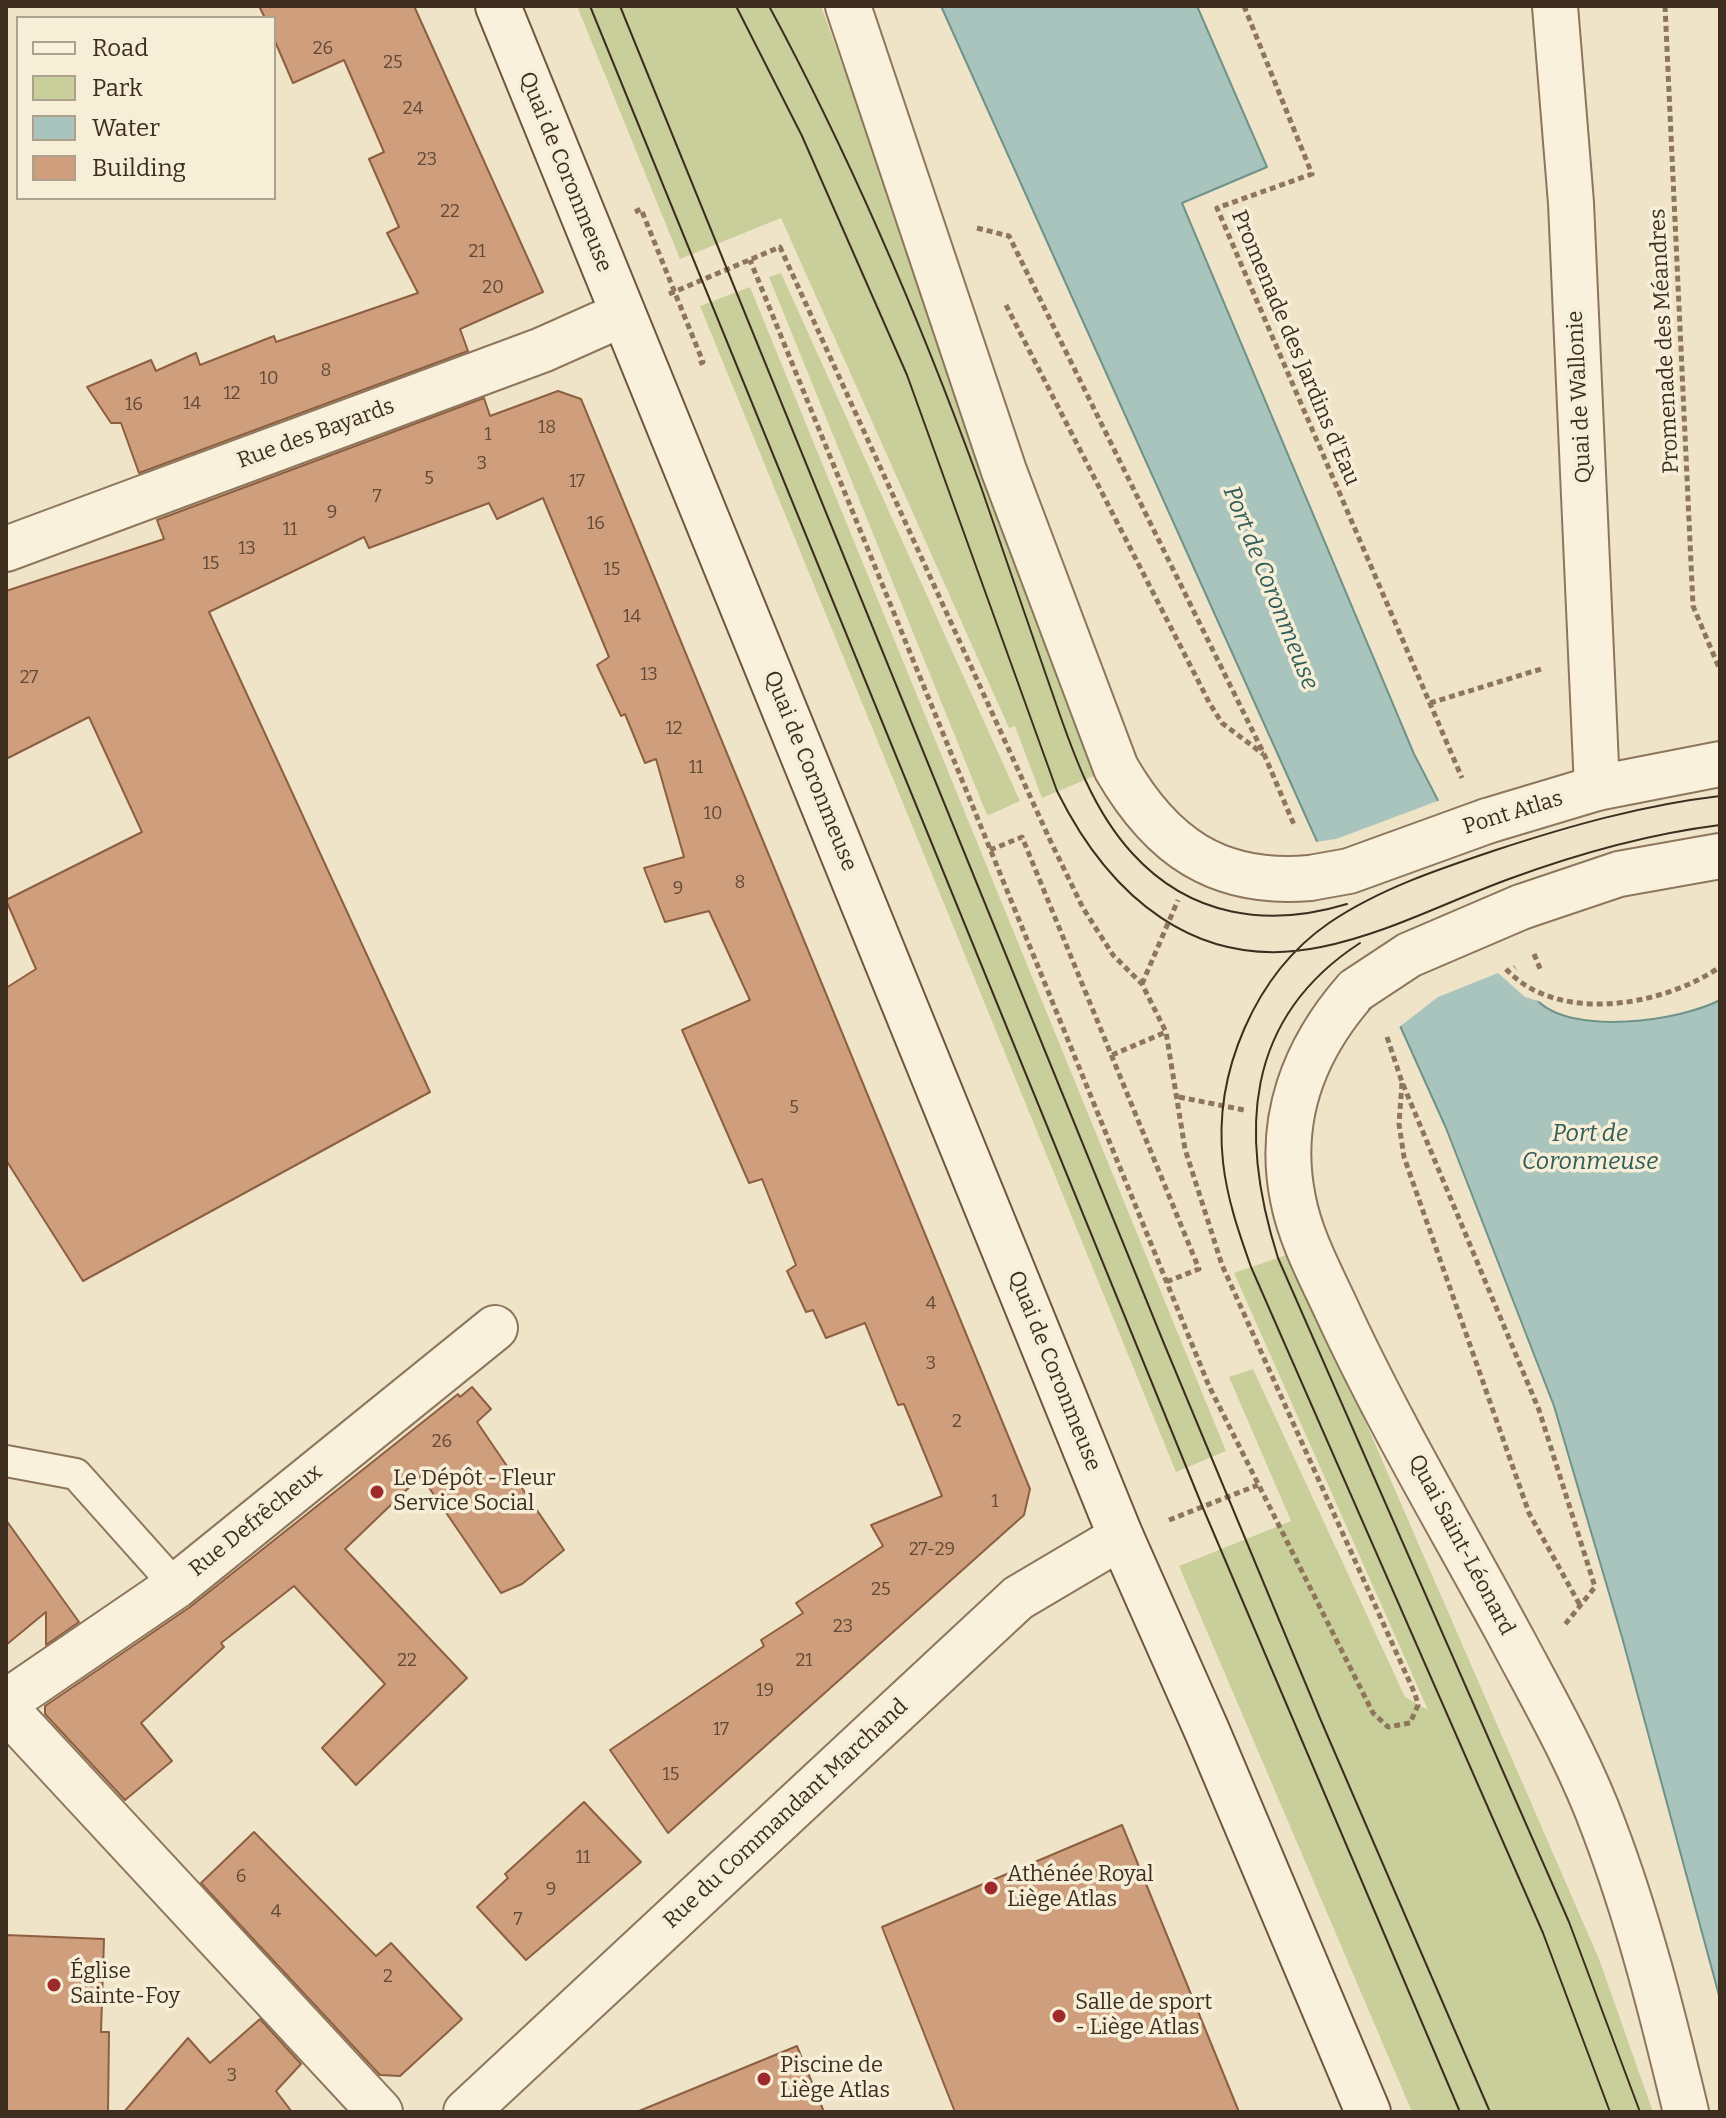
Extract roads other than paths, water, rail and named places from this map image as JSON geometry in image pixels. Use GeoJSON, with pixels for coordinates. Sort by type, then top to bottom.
{"type":"FeatureCollection","features":[{"type":"Feature","properties":{"kind":"street","name":"Quai de Coronmeuse"},"geometry":{"type":"LineString","coordinates":[[498,6],[1121,1537]]}},
{"type":"Feature","properties":{"kind":"street","name":"Pont Atlas"},"geometry":{"type":"LineString","coordinates":[[848,6],[999,456],[1116,768],[1135,801],[1157,827],[1196,857],[1230,871],[1265,878],[1310,878],[1349,871],[1487,821],[1597,788],[1720,764]]}},
{"type":"Feature","properties":{"kind":"street","name":"Quai de Wallonie"},"geometry":{"type":"LineString","coordinates":[[1555,6],[1571,203],[1597,788]]}},
{"type":"Feature","properties":{"kind":"street","name":"Rue des Bayards"},"geometry":{"type":"LineString","coordinates":[[6,549],[542,350],[623,314]]}},
{"type":"Feature","properties":{"kind":"street","name":"Quai Saint-Léonard"},"geometry":{"type":"LineString","coordinates":[[1686,2112],[1646,1958],[1603,1825],[1568,1745],[1357,1353],[1313,1259],[1296,1211],[1289,1164],[1290,1120],[1297,1085],[1333,1016],[1356,990],[1409,955],[1521,907],[1619,874],[1720,856]]}},
{"type":"Feature","properties":{"kind":"street","name":"Rue Defrêcheux"},"geometry":{"type":"LineString","coordinates":[[6,1702],[176,1586],[495,1328]]}},
{"type":"Feature","properties":{"kind":"street","name":"Rue du Commandant Marchand"},"geometry":{"type":"LineString","coordinates":[[466,2112],[1018,1598],[1121,1537]]}},
{"type":"Feature","properties":{"kind":"street"},"geometry":{"type":"LineString","coordinates":[[1121,1537],[1207,1731],[1368,2112]]}},
{"type":"Feature","properties":{"kind":"street"},"geometry":{"type":"LineString","coordinates":[[6,1709],[380,2112]]}},
{"type":"Feature","properties":{"kind":"lane"},"geometry":{"type":"LineString","coordinates":[[6,1461],[76,1474],[176,1586]]}},
{"type":"Feature","properties":{"kind":"water","name":"Port de Coronmeuse"},"geometry":{"type":"Polygon","coordinates":[[[941,6],[1197,6],[1267,167],[1182,203],[1414,754],[1464,853],[1511,961],[1538,1001],[1554,1012],[1576,1019],[1627,1022],[1654,1019],[1702,1008],[1720,1000],[1720,1999],[1622,1637],[1554,1406],[1446,1128],[941,6]]]}},
{"type":"Feature","properties":{"kind":"tram line"},"geometry":{"type":"LineString","coordinates":[[590,6],[1203,1508],[1460,2112]]}},
{"type":"Feature","properties":{"kind":"tram line"},"geometry":{"type":"LineString","coordinates":[[620,6],[1165,1346],[1322,1723],[1490,2112]]}},
{"type":"Feature","properties":{"kind":"tram line"},"geometry":{"type":"LineString","coordinates":[[736,6],[802,136],[907,375],[1057,791],[1078,829],[1130,893],[1162,918],[1196,937],[1234,948],[1276,952],[1321,947],[1392,926],[1561,861],[1640,839],[1720,825]]}},
{"type":"Feature","properties":{"kind":"tram line"},"geometry":{"type":"LineString","coordinates":[[769,6],[857,182],[909,303],[981,487],[1071,746],[1091,791],[1116,834],[1155,875],[1205,904],[1232,912],[1260,915],[1288,915],[1347,904]]}},
{"type":"Feature","properties":{"kind":"tram line"},"geometry":{"type":"LineString","coordinates":[[1610,2112],[1543,1933],[1251,1267],[1227,1189],[1222,1128],[1225,1094],[1244,1028],[1280,969],[1303,944],[1329,923],[1389,890],[1496,850],[1606,817],[1720,796]]}},
{"type":"Feature","properties":{"kind":"tram line"},"geometry":{"type":"LineString","coordinates":[[1360,943],[1321,973],[1292,1007],[1272,1044],[1260,1083],[1256,1124],[1258,1168],[1266,1212],[1278,1258],[1569,1922],[1640,2112]]}},
{"type":"Feature","properties":{"kind":"place","name":"Le Dépôt - Fleur Service Social"},"geometry":{"type":"Point","coordinates":[377,1492]}},
{"type":"Feature","properties":{"kind":"place","name":"Athénée Royal Liège Atlas"},"geometry":{"type":"Point","coordinates":[991,1888]}},
{"type":"Feature","properties":{"kind":"place","name":"Église Sainte-Foy"},"geometry":{"type":"Point","coordinates":[54,1985]}},
{"type":"Feature","properties":{"kind":"place","name":"Salle de sport - Liège Atlas"},"geometry":{"type":"Point","coordinates":[1059,2016]}},
{"type":"Feature","properties":{"kind":"place","name":"Piscine de Liège Atlas"},"geometry":{"type":"Point","coordinates":[764,2079]}}]}
